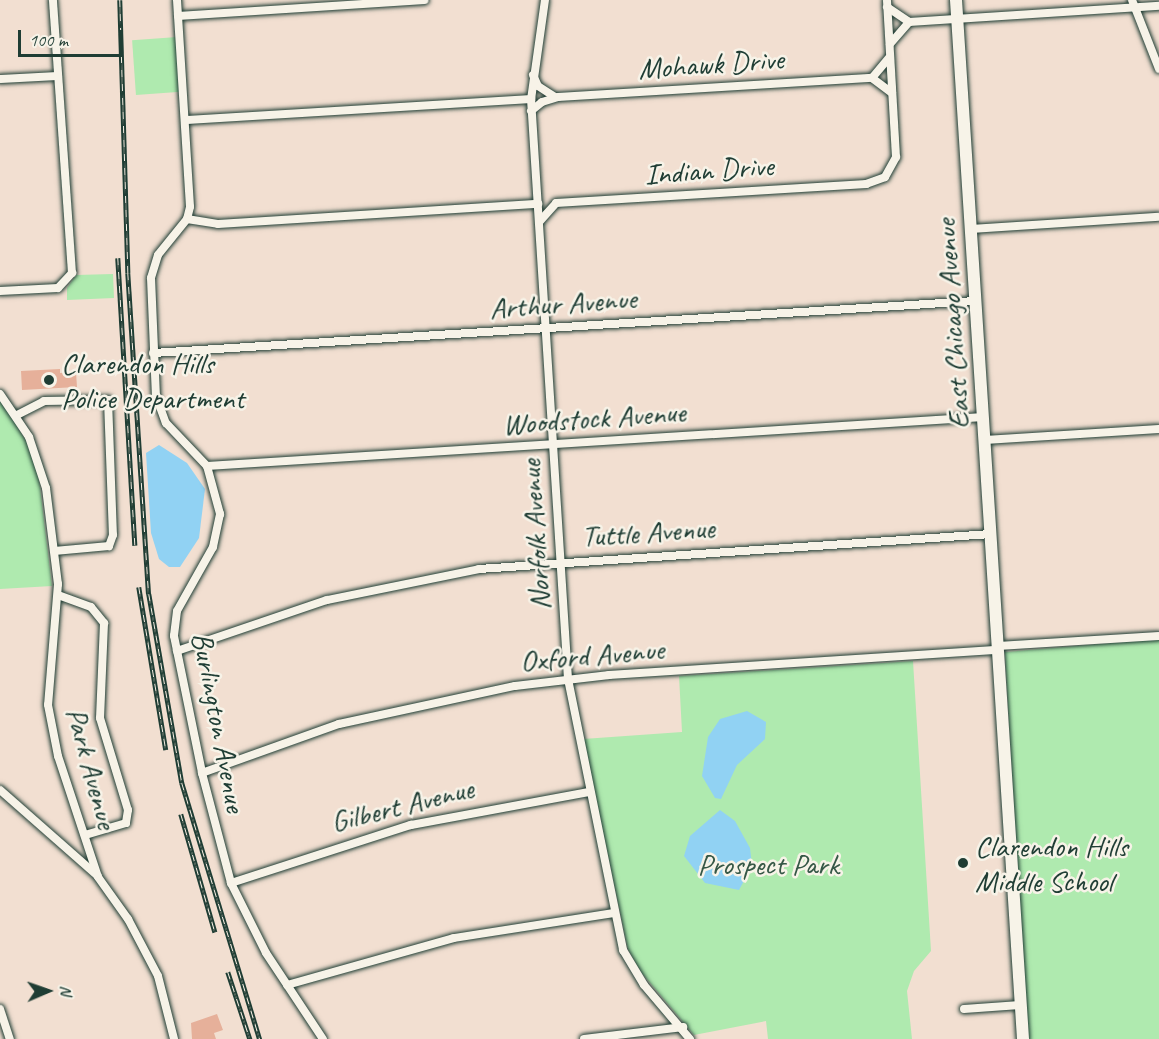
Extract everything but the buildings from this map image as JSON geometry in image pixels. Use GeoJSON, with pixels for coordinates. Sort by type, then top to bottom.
{"type":"FeatureCollection","features":[{"type":"Feature","properties":{"kind":"main road","name":"East Chicago Avenue"},"geometry":{"type":"LineString","coordinates":[[956,0],[1023,1039]]}},
{"type":"Feature","properties":{"kind":"street"},"geometry":{"type":"LineString","coordinates":[[0,291],[54,288],[69,281],[72,257],[53,0]]}},
{"type":"Feature","properties":{"kind":"street"},"geometry":{"type":"LineString","coordinates":[[177,0],[187,120],[187,219],[218,224],[538,204]]}},
{"type":"Feature","properties":{"kind":"street"},"geometry":{"type":"LineString","coordinates":[[178,16],[424,0]]}},
{"type":"Feature","properties":{"kind":"street","name":"Norfolk Avenue"},"geometry":{"type":"LineString","coordinates":[[544,0],[533,74],[531,111],[568,679],[613,913],[633,971],[690,1039]]}},
{"type":"Feature","properties":{"kind":"street"},"geometry":{"type":"LineString","coordinates":[[887,4],[909,22],[958,20],[1133,4],[1159,6]]}},
{"type":"Feature","properties":{"kind":"street"},"geometry":{"type":"LineString","coordinates":[[887,4],[892,93]]}},
{"type":"Feature","properties":{"kind":"street"},"geometry":{"type":"LineString","coordinates":[[1133,4],[1159,69]]}},
{"type":"Feature","properties":{"kind":"street"},"geometry":{"type":"LineString","coordinates":[[890,45],[909,22]]}},
{"type":"Feature","properties":{"kind":"street"},"geometry":{"type":"LineString","coordinates":[[890,55],[872,78],[892,93]]}},
{"type":"Feature","properties":{"kind":"street"},"geometry":{"type":"LineString","coordinates":[[533,74],[538,86],[558,97]]}},
{"type":"Feature","properties":{"kind":"street"},"geometry":{"type":"LineString","coordinates":[[0,79],[58,76]]}},
{"type":"Feature","properties":{"kind":"street","name":"Mohawk Drive"},"geometry":{"type":"LineString","coordinates":[[531,111],[542,102],[558,97],[872,78]]}},
{"type":"Feature","properties":{"kind":"street","name":"Indian Drive"},"geometry":{"type":"LineString","coordinates":[[556,203],[866,184],[889,174],[896,157],[892,93]]}},
{"type":"Feature","properties":{"kind":"street"},"geometry":{"type":"LineString","coordinates":[[187,120],[531,99]]}},
{"type":"Feature","properties":{"kind":"street"},"geometry":{"type":"LineString","coordinates":[[537,191],[556,203],[540,223]]}},
{"type":"Feature","properties":{"kind":"street"},"geometry":{"type":"LineString","coordinates":[[971,229],[1159,217]]}},
{"type":"Feature","properties":{"kind":"street","name":"Burlington Avenue"},"geometry":{"type":"LineString","coordinates":[[187,219],[154,264],[149,292],[153,353],[160,414],[207,466],[219,498],[220,525],[177,611],[177,651],[202,772],[231,883],[255,935],[323,1039]]}},
{"type":"Feature","properties":{"kind":"street","name":"Arthur Avenue"},"geometry":{"type":"LineString","coordinates":[[153,353],[976,301]]}},
{"type":"Feature","properties":{"kind":"street","name":"Park Avenue"},"geometry":{"type":"LineString","coordinates":[[0,394],[17,415],[43,472],[58,595],[49,719],[98,877],[150,958],[169,1009],[174,1039]]}},
{"type":"Feature","properties":{"kind":"street"},"geometry":{"type":"LineString","coordinates":[[17,415],[44,401],[108,400],[113,535],[108,546],[54,550]]}},
{"type":"Feature","properties":{"kind":"street","name":"Woodstock Avenue"},"geometry":{"type":"LineString","coordinates":[[207,466],[983,417]]}},
{"type":"Feature","properties":{"kind":"street"},"geometry":{"type":"LineString","coordinates":[[985,440],[1159,429]]}},
{"type":"Feature","properties":{"kind":"street","name":"Tuttle Avenue"},"geometry":{"type":"LineString","coordinates":[[177,651],[281,613],[366,590],[478,569],[561,561],[991,534]]}},
{"type":"Feature","properties":{"kind":"street"},"geometry":{"type":"LineString","coordinates":[[58,595],[91,607],[104,623],[99,718],[128,810],[126,823],[84,835]]}},
{"type":"Feature","properties":{"kind":"street","name":"Oxford Avenue"},"geometry":{"type":"LineString","coordinates":[[202,772],[384,712],[568,679],[1159,636]]}},
{"type":"Feature","properties":{"kind":"street"},"geometry":{"type":"LineString","coordinates":[[0,790],[98,877]]}},
{"type":"Feature","properties":{"kind":"street","name":"Gilbert Avenue"},"geometry":{"type":"LineString","coordinates":[[231,883],[411,825],[589,792]]}},
{"type":"Feature","properties":{"kind":"street"},"geometry":{"type":"LineString","coordinates":[[287,986],[453,938],[613,913]]}},
{"type":"Feature","properties":{"kind":"street"},"geometry":{"type":"LineString","coordinates":[[964,1009],[1020,1005]]}},
{"type":"Feature","properties":{"kind":"street"},"geometry":{"type":"LineString","coordinates":[[0,1009],[10,1039]]}},
{"type":"Feature","properties":{"kind":"street"},"geometry":{"type":"LineString","coordinates":[[584,1039],[683,1028]]}},
{"type":"Feature","properties":{"kind":"green space"},"geometry":{"type":"Polygon","coordinates":[[[177,37],[181,92],[136,95],[132,40],[177,37]]]}},
{"type":"Feature","properties":{"kind":"green space"},"geometry":{"type":"Polygon","coordinates":[[[113,274],[114,298],[67,300],[67,288],[76,275],[113,274]]]}},
{"type":"Feature","properties":{"kind":"green space"},"geometry":{"type":"Polygon","coordinates":[[[0,398],[29,446],[39,479],[52,586],[0,589],[0,398]]]}},
{"type":"Feature","properties":{"kind":"green space"},"geometry":{"type":"Polygon","coordinates":[[[1159,639],[1159,1039],[1027,1039],[1005,652],[1159,639]]]}},
{"type":"Feature","properties":{"kind":"green space","name":"Prospect Park"},"geometry":{"type":"Polygon","coordinates":[[[913,661],[931,951],[914,971],[907,991],[912,1039],[768,1039],[766,1021],[694,1035],[640,971],[628,949],[583,739],[682,732],[679,676],[913,661]]]}},
{"type":"Feature","properties":{"kind":"water"},"geometry":{"type":"Polygon","coordinates":[[[159,445],[187,463],[205,489],[199,538],[180,567],[169,567],[159,559],[151,533],[146,453],[159,445]]]}},
{"type":"Feature","properties":{"kind":"water"},"geometry":{"type":"Polygon","coordinates":[[[747,711],[766,722],[765,739],[737,765],[721,799],[715,798],[702,776],[708,737],[720,719],[747,711]]]}},
{"type":"Feature","properties":{"kind":"water"},"geometry":{"type":"Polygon","coordinates":[[[720,810],[735,821],[750,848],[752,866],[739,890],[705,883],[684,856],[690,836],[720,810]]]}},
{"type":"Feature","properties":{"kind":"railway"},"geometry":{"type":"LineString","coordinates":[[120,0],[128,273],[149,594],[182,783],[260,1039]]}},
{"type":"Feature","properties":{"kind":"railway"},"geometry":{"type":"LineString","coordinates":[[118,258],[135,545]]}},
{"type":"Feature","properties":{"kind":"railway"},"geometry":{"type":"LineString","coordinates":[[139,587],[166,750]]}},
{"type":"Feature","properties":{"kind":"railway"},"geometry":{"type":"LineString","coordinates":[[181,814],[215,932]]}},
{"type":"Feature","properties":{"kind":"railway"},"geometry":{"type":"LineString","coordinates":[[228,972],[250,1039]]}},
{"type":"Feature","properties":{"kind":"place","name":"Clarendon Hills Police Department"},"geometry":{"type":"Point","coordinates":[49,380]}},
{"type":"Feature","properties":{"kind":"place","name":"Clarendon Hills Middle School"},"geometry":{"type":"Point","coordinates":[963,863]}}]}
